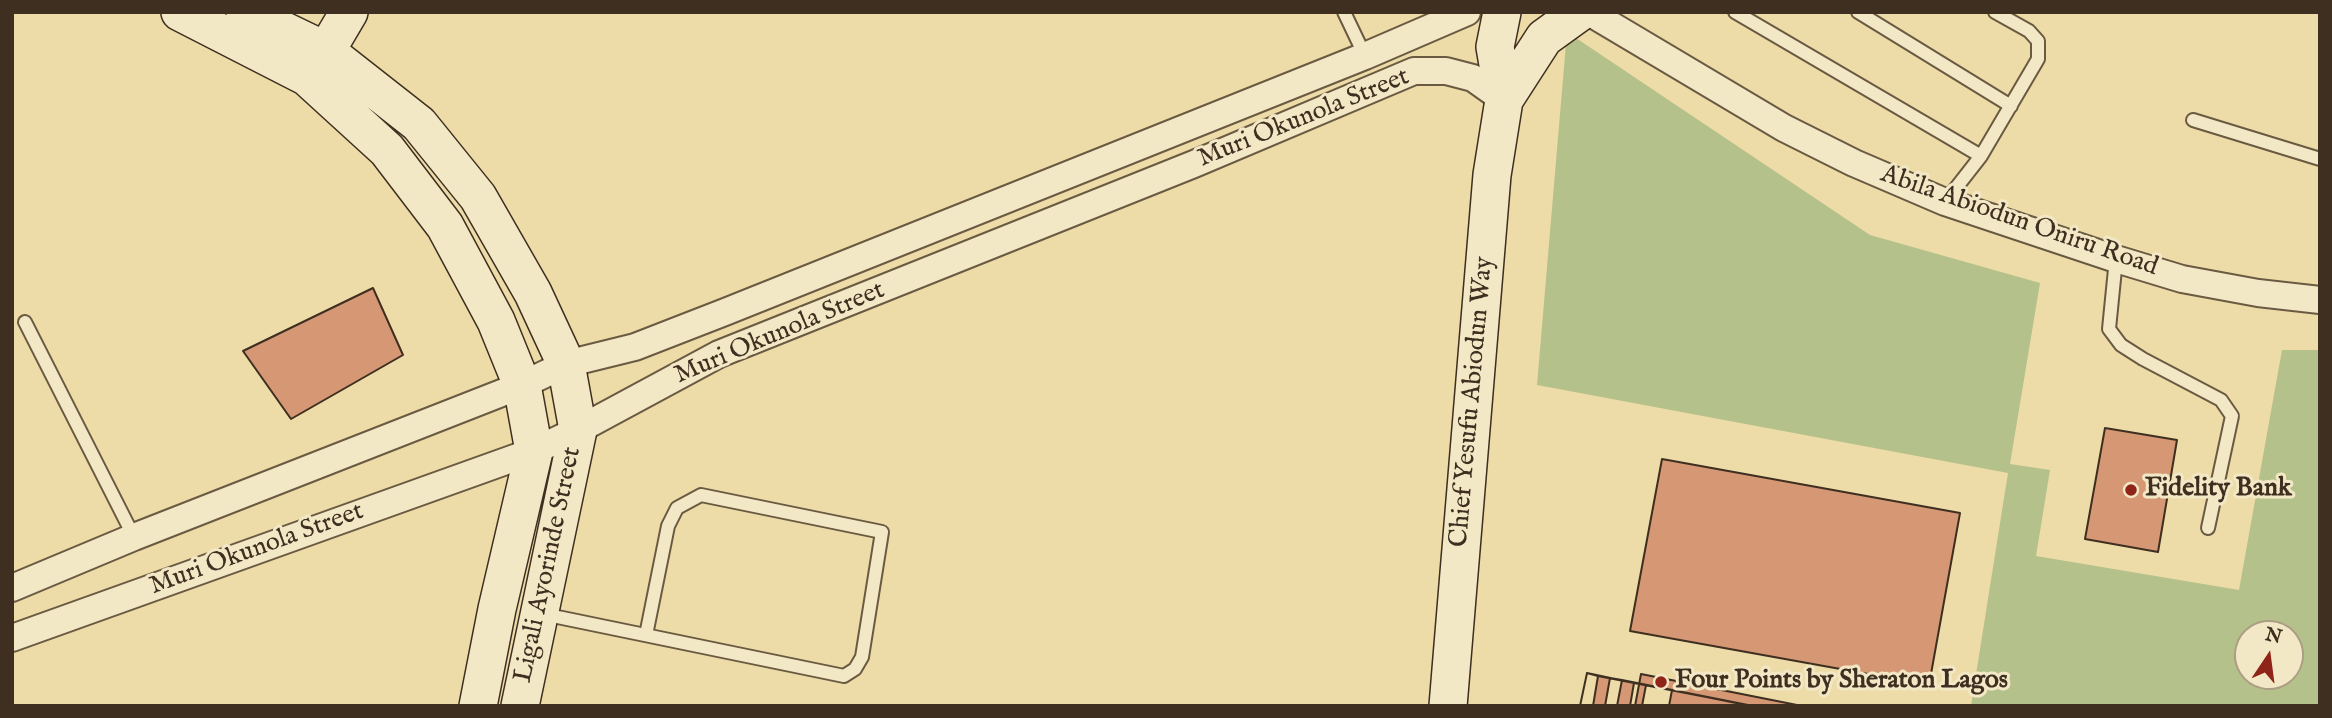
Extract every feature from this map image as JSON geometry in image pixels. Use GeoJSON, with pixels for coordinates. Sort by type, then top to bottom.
{"type":"FeatureCollection","features":[{"type":"Feature","properties":{"kind":"street","name":"Ligali Ayorinde Street"},"geometry":{"type":"LineString","coordinates":[[180,12],[316,64],[445,226],[496,321],[522,385],[534,451],[497,609],[478,706]]}},
{"type":"Feature","properties":{"kind":"street","name":"Ligali Ayorinde Street"},"geometry":{"type":"LineString","coordinates":[[245,12],[316,64],[419,124],[478,197],[533,293],[566,364],[578,430],[520,706]]}},
{"type":"Feature","properties":{"kind":"street"},"geometry":{"type":"LineString","coordinates":[[316,64],[349,12]]}},
{"type":"Feature","properties":{"kind":"street","name":"Muri Okunola Street"},"geometry":{"type":"LineString","coordinates":[[12,588],[134,537],[522,385],[566,364],[635,346],[725,312],[1365,56],[1467,12]]}},
{"type":"Feature","properties":{"kind":"street","name":"Chief Yesufu Abiodun Way"},"geometry":{"type":"LineString","coordinates":[[1448,706],[1492,175],[1504,100],[1495,47],[1503,12]]}},
{"type":"Feature","properties":{"kind":"street","name":"Chief Yesufu Abiodun Way"},"geometry":{"type":"LineString","coordinates":[[1504,100],[1544,38],[1580,12]]}},
{"type":"Feature","properties":{"kind":"street","name":"Abila Abiodun Oniru Road"},"geometry":{"type":"LineString","coordinates":[[1589,12],[1784,128],[1854,163],[1945,202],[2182,279],[2258,293],[2320,300]]}},
{"type":"Feature","properties":{"kind":"street","name":"Muri Okunola Street"},"geometry":{"type":"LineString","coordinates":[[12,638],[534,451],[719,354],[1194,164],[1414,71],[1446,71],[1473,78],[1504,100]]}},
{"type":"Feature","properties":{"kind":"lane"},"geometry":{"type":"LineString","coordinates":[[1344,12],[1365,56]]}},
{"type":"Feature","properties":{"kind":"lane"},"geometry":{"type":"LineString","coordinates":[[1735,12],[1981,156]]}},
{"type":"Feature","properties":{"kind":"lane"},"geometry":{"type":"LineString","coordinates":[[1858,12],[2011,106]]}},
{"type":"Feature","properties":{"kind":"lane"},"geometry":{"type":"LineString","coordinates":[[1945,202],[1981,156],[2038,60],[2038,41],[2029,32],[1995,12]]}},
{"type":"Feature","properties":{"kind":"lane"},"geometry":{"type":"LineString","coordinates":[[2193,120],[2320,159]]}},
{"type":"Feature","properties":{"kind":"lane"},"geometry":{"type":"LineString","coordinates":[[2116,259],[2109,329],[2122,345],[2143,359],[2221,400],[2232,416],[2207,528]]}},
{"type":"Feature","properties":{"kind":"lane"},"geometry":{"type":"LineString","coordinates":[[25,322],[134,537]]}},
{"type":"Feature","properties":{"kind":"lane"},"geometry":{"type":"LineString","coordinates":[[539,613],[844,676],[855,669],[862,657],[882,532],[701,495],[677,508],[668,526],[646,635]]}},
{"type":"Feature","properties":{"kind":"green space"},"geometry":{"type":"Polygon","coordinates":[[[1567,32],[1870,235],[2040,283],[2010,464],[2050,470],[2036,556],[2239,590],[2282,350],[2320,350],[2320,706],[1971,706],[2008,473],[1537,385],[1567,32]]]}},
{"type":"Feature","properties":{"kind":"building"},"geometry":{"type":"Polygon","coordinates":[[[373,288],[403,355],[291,419],[243,351],[373,288]]]}},
{"type":"Feature","properties":{"kind":"building","name":"Fidelity Bank"},"geometry":{"type":"Polygon","coordinates":[[[2105,428],[2177,440],[2158,552],[2085,539],[2105,428]]]}},
{"type":"Feature","properties":{"kind":"building"},"geometry":{"type":"Polygon","coordinates":[[[1662,459],[1960,513],[1929,685],[1630,631],[1662,459]]]}},
{"type":"Feature","properties":{"kind":"building"},"geometry":{"type":"Polygon","coordinates":[[[1587,673],[1634,683],[1753,706],[1580,706],[1587,673]]]}},
{"type":"Feature","properties":{"kind":"building"},"geometry":{"type":"Polygon","coordinates":[[[1587,673],[1598,676],[1753,706],[1580,706],[1587,673]]]}},
{"type":"Feature","properties":{"kind":"building"},"geometry":{"type":"Polygon","coordinates":[[[1641,674],[1802,706],[1635,706],[1641,674]]]}},
{"type":"Feature","properties":{"kind":"building"},"geometry":{"type":"Polygon","coordinates":[[[1598,676],[1622,680],[1753,706],[1593,706],[1598,676]]]}},
{"type":"Feature","properties":{"kind":"building"},"geometry":{"type":"Polygon","coordinates":[[[1610,678],[1634,683],[1753,706],[1605,706],[1610,678]]]}},
{"type":"Feature","properties":{"kind":"building"},"geometry":{"type":"Polygon","coordinates":[[[1622,680],[1672,690],[1751,706],[1617,706],[1622,680]]]}},
{"type":"Feature","properties":{"kind":"building"},"geometry":{"type":"Polygon","coordinates":[[[1634,683],[1646,685],[1753,706],[1630,706],[1634,683]]]}},
{"type":"Feature","properties":{"kind":"building"},"geometry":{"type":"Polygon","coordinates":[[[1646,685],[1672,690],[1751,706],[1642,706],[1646,685]]]}},
{"type":"Feature","properties":{"kind":"building"},"geometry":{"type":"Polygon","coordinates":[[[1672,690],[1751,706],[1669,706],[1672,690]]]}},
{"type":"Feature","properties":{"kind":"place","name":"Fidelity Bank"},"geometry":{"type":"Point","coordinates":[2131,490]}},
{"type":"Feature","properties":{"kind":"place","name":"Four Points by Sheraton Lagos"},"geometry":{"type":"Point","coordinates":[1661,682]}}]}
